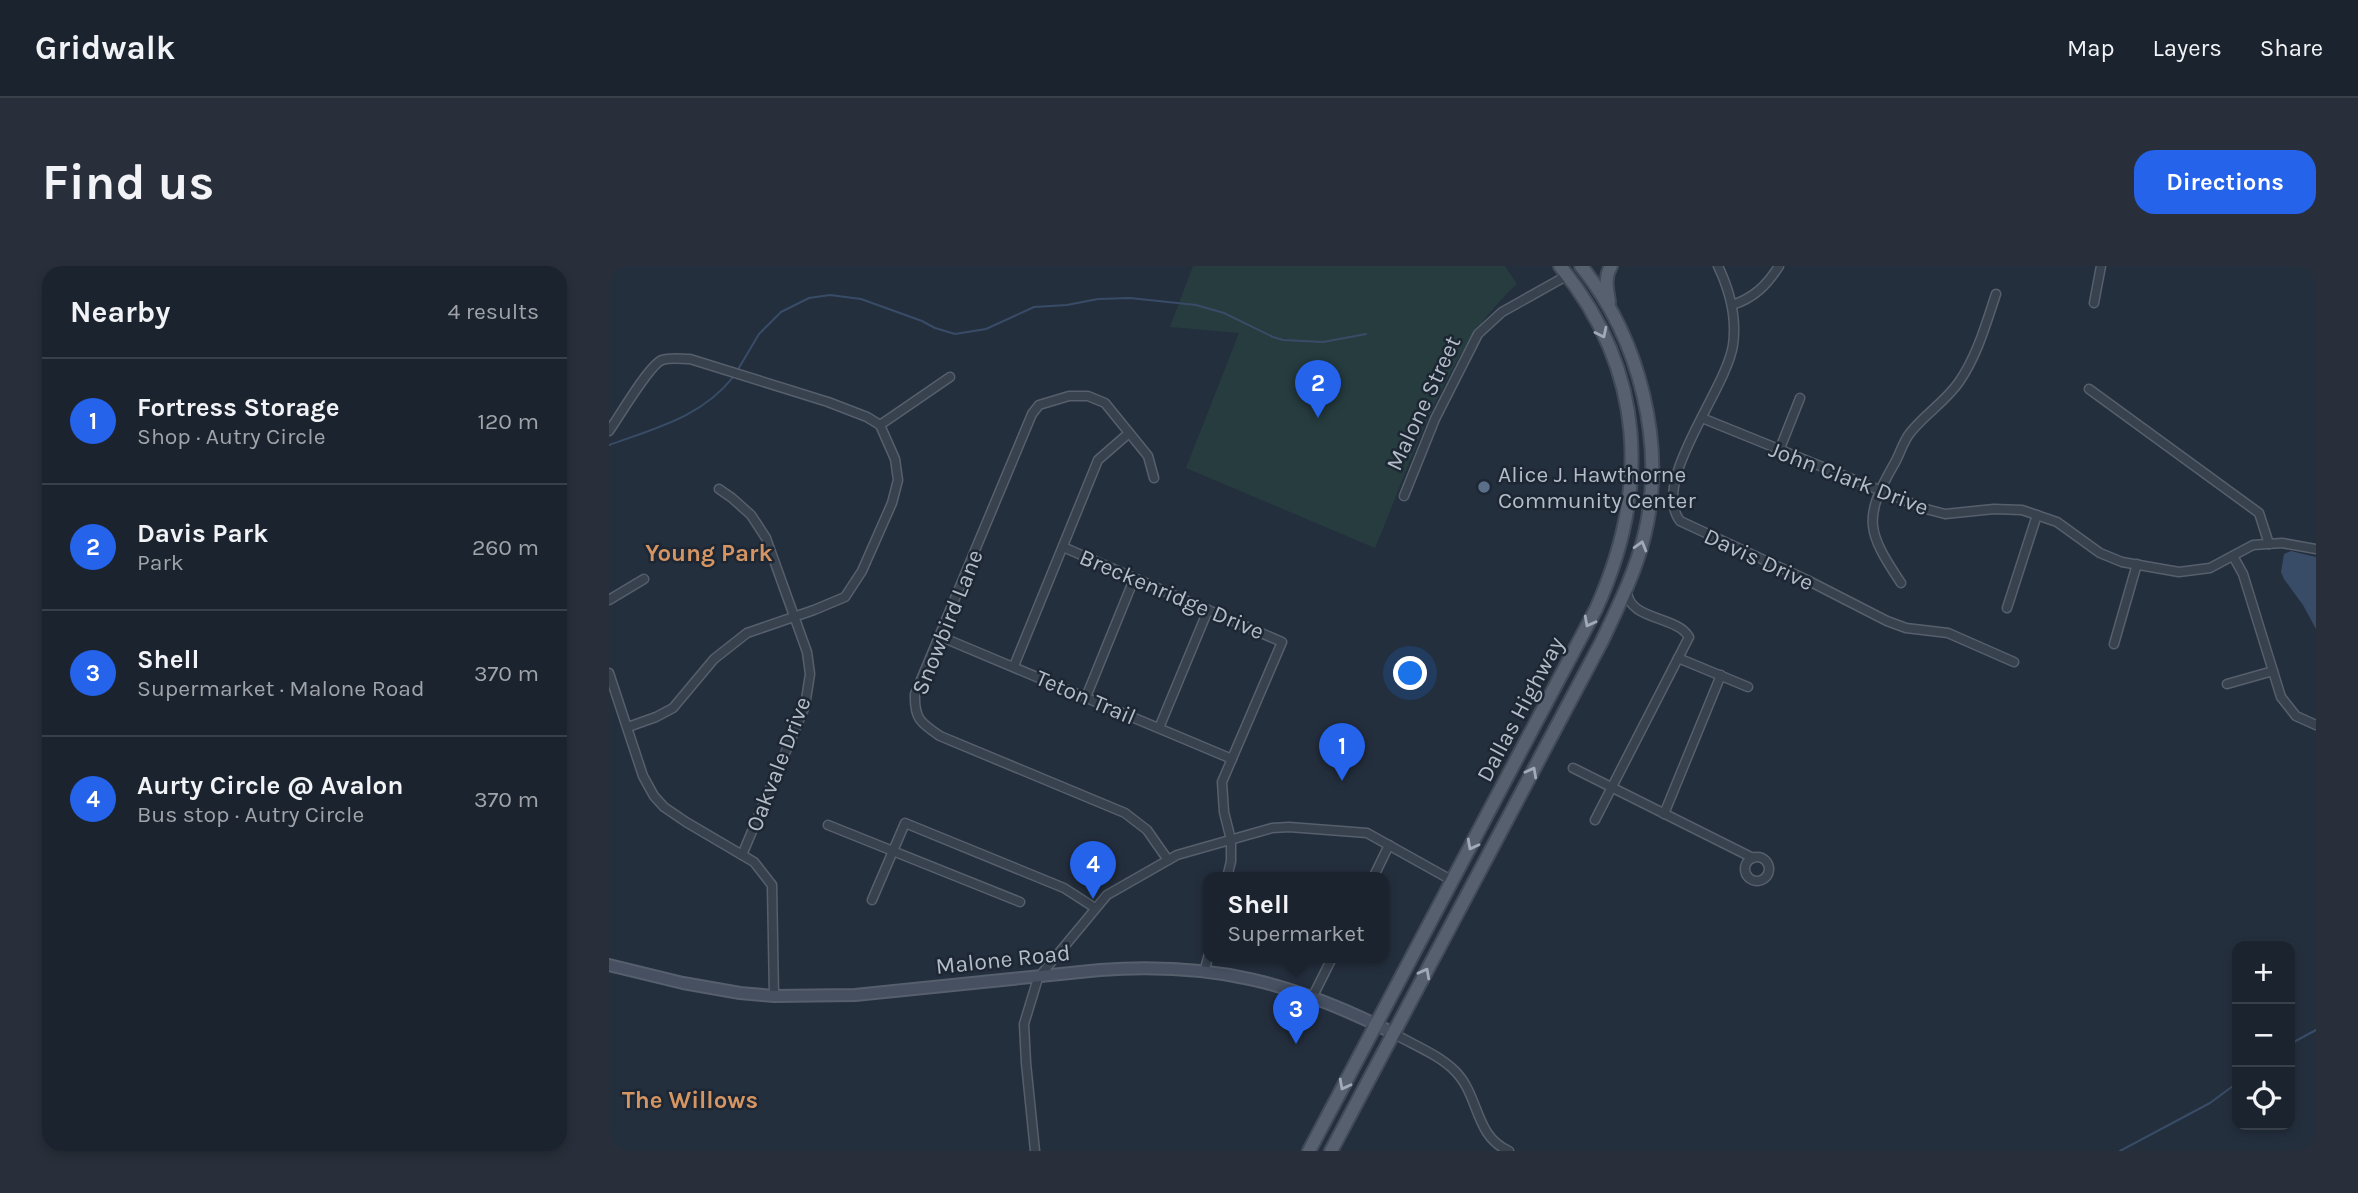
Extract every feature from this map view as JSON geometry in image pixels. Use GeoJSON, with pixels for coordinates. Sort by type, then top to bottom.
{"type":"FeatureCollection","features":[{"type":"Feature","properties":{"kind":"main road"},"geometry":{"type":"LineString","coordinates":[[1611,266],[1606,285],[1611,313]]}},
{"type":"Feature","properties":{"kind":"main road","name":"Dallas Highway"},"geometry":{"type":"LineString","coordinates":[[1331,1151],[1614,616],[1627,588],[1645,535],[1651,490],[1648,413],[1611,313],[1585,267]]}},
{"type":"Feature","properties":{"kind":"main road","name":"Malone Street"},"geometry":{"type":"LineString","coordinates":[[1564,270],[1585,267]]}},
{"type":"Feature","properties":{"kind":"main road","name":"Dallas Highway"},"geometry":{"type":"LineString","coordinates":[[1309,1151],[1596,609],[1615,563],[1632,485],[1632,445],[1623,387],[1601,329],[1564,270]]}},
{"type":"Feature","properties":{"kind":"street","name":"Davis Drive"},"geometry":{"type":"LineString","coordinates":[[1718,266],[1732,305],[1734,329],[1730,356],[1684,451],[1672,504],[1674,513],[1680,521],[1807,580],[1887,621],[1906,628],[1948,633],[2014,662]]}},
{"type":"Feature","properties":{"kind":"street"},"geometry":{"type":"LineString","coordinates":[[1732,305],[1763,289],[1779,266]]}},
{"type":"Feature","properties":{"kind":"street"},"geometry":{"type":"LineString","coordinates":[[2094,303],[2101,266]]}},
{"type":"Feature","properties":{"kind":"street","name":"Malone Street"},"geometry":{"type":"LineString","coordinates":[[1404,496],[1435,419],[1478,334],[1502,312],[1564,270]]}},
{"type":"Feature","properties":{"kind":"street"},"geometry":{"type":"LineString","coordinates":[[1901,583],[1875,541],[1872,526],[1879,491],[1897,460],[1902,444],[1912,430],[1945,400],[1973,361],[1996,294]]}},
{"type":"Feature","properties":{"kind":"street"},"geometry":{"type":"LineString","coordinates":[[609,431],[659,361],[690,359],[828,402],[867,417],[880,425],[895,459],[898,480],[892,503],[862,570],[845,597],[747,633],[714,659],[673,708],[656,718],[628,727]]}},
{"type":"Feature","properties":{"kind":"street"},"geometry":{"type":"LineString","coordinates":[[880,425],[950,377]]}},
{"type":"Feature","properties":{"kind":"street"},"geometry":{"type":"LineString","coordinates":[[2089,390],[2259,513],[2269,544]]}},
{"type":"Feature","properties":{"kind":"street","name":"Snowbird Lane"},"geometry":{"type":"LineString","coordinates":[[1154,478],[1148,456],[1105,403],[1088,396],[1069,396],[1039,405],[1032,414],[915,694],[914,708],[920,723],[940,736],[1125,813],[1147,830],[1168,860]]}},
{"type":"Feature","properties":{"kind":"street"},"geometry":{"type":"LineString","coordinates":[[1779,451],[1800,398]]}},
{"type":"Feature","properties":{"kind":"street","name":"John Clark Drive"},"geometry":{"type":"LineString","coordinates":[[1702,418],[1926,509],[1945,514],[1994,509],[2022,510],[2057,522],[2100,553],[2137,564],[2179,572],[2210,568],[2253,545],[2283,543],[2316,549]]}},
{"type":"Feature","properties":{"kind":"street"},"geometry":{"type":"LineString","coordinates":[[1014,666],[1098,460],[1129,433]]}},
{"type":"Feature","properties":{"kind":"street","name":"Oakvale Drive"},"geometry":{"type":"LineString","coordinates":[[719,489],[751,515],[766,538],[807,652],[810,674],[806,706],[742,855]]}},
{"type":"Feature","properties":{"kind":"street"},"geometry":{"type":"LineString","coordinates":[[2007,608],[2037,515]]}},
{"type":"Feature","properties":{"kind":"street","name":"Breckenridge Drive"},"geometry":{"type":"LineString","coordinates":[[1063,547],[1282,642],[1222,782],[1224,812],[1231,840],[1228,872]]}},
{"type":"Feature","properties":{"kind":"street"},"geometry":{"type":"LineString","coordinates":[[2233,556],[2243,574],[2281,697],[2296,716],[2316,725]]}},
{"type":"Feature","properties":{"kind":"street"},"geometry":{"type":"LineString","coordinates":[[2115,644],[2137,564]]}},
{"type":"Feature","properties":{"kind":"street"},"geometry":{"type":"LineString","coordinates":[[609,600],[644,579]]}},
{"type":"Feature","properties":{"kind":"street"},"geometry":{"type":"LineString","coordinates":[[1086,697],[1134,579]]}},
{"type":"Feature","properties":{"kind":"street"},"geometry":{"type":"LineString","coordinates":[[1627,588],[1627,596],[1634,608]]}},
{"type":"Feature","properties":{"kind":"street"},"geometry":{"type":"LineString","coordinates":[[1595,820],[1689,637],[1683,630],[1634,608],[1626,608],[1614,616]]}},
{"type":"Feature","properties":{"kind":"street"},"geometry":{"type":"LineString","coordinates":[[1159,728],[1208,610]]}},
{"type":"Feature","properties":{"kind":"street","name":"Teton Trail"},"geometry":{"type":"LineString","coordinates":[[939,636],[1232,759]]}},
{"type":"Feature","properties":{"kind":"street"},"geometry":{"type":"LineString","coordinates":[[1678,658],[1748,687]]}},
{"type":"Feature","properties":{"kind":"street"},"geometry":{"type":"LineString","coordinates":[[2227,684],[2273,671]]}},
{"type":"Feature","properties":{"kind":"street"},"geometry":{"type":"LineString","coordinates":[[609,673],[643,776],[654,796],[664,807],[754,862],[772,885],[774,996]]}},
{"type":"Feature","properties":{"kind":"street"},"geometry":{"type":"LineString","coordinates":[[1664,814],[1720,676]]}},
{"type":"Feature","properties":{"kind":"street"},"geometry":{"type":"LineString","coordinates":[[1573,768],[1753,858]]}},
{"type":"Feature","properties":{"kind":"street"},"geometry":{"type":"LineString","coordinates":[[871,900],[905,823],[1064,888],[1095,908]]}},
{"type":"Feature","properties":{"kind":"street"},"geometry":{"type":"LineString","coordinates":[[828,825],[1020,902]]}},
{"type":"Feature","properties":{"kind":"street"},"geometry":{"type":"LineString","coordinates":[[1035,1151],[1024,1024],[1038,978],[1107,895],[1177,855],[1272,828],[1289,827],[1367,834],[1453,881]]}},
{"type":"Feature","properties":{"kind":"street"},"geometry":{"type":"LineString","coordinates":[[1376,872],[1389,845]]}},
{"type":"Feature","properties":{"kind":"street"},"geometry":{"type":"LineString","coordinates":[[1204,972],[1206,963]]}},
{"type":"Feature","properties":{"kind":"street"},"geometry":{"type":"LineString","coordinates":[[1313,996],[1330,963]]}},
{"type":"Feature","properties":{"kind":"street","name":"Malone Road"},"geometry":{"type":"LineString","coordinates":[[609,965],[683,983],[774,996],[855,995],[1139,967],[1204,972],[1270,982],[1313,996],[1393,1033]]}},
{"type":"Feature","properties":{"kind":"street"},"geometry":{"type":"LineString","coordinates":[[1393,1033],[1444,1062],[1455,1072],[1475,1103],[1487,1136],[1496,1146],[1509,1151]]}},
{"type":"Feature","properties":{"kind":"green space"},"geometry":{"type":"Polygon","coordinates":[[[1193,266],[1505,266],[1517,284],[1492,310],[1470,339],[1451,372],[1417,443],[1375,548],[1186,468],[1239,333],[1170,327],[1193,266]]]}},
{"type":"Feature","properties":{"kind":"water"},"geometry":{"type":"Polygon","coordinates":[[[2291,551],[2316,557],[2316,629],[2281,572],[2284,554],[2291,551]]]}},
{"type":"Feature","properties":{"kind":"waterway"},"geometry":{"type":"LineString","coordinates":[[737,371],[759,334],[781,312],[809,298],[830,295],[861,299],[955,334],[986,329],[1034,307],[1130,298],[1196,305],[1224,313],[1283,340],[1323,342],[1366,334]]}},
{"type":"Feature","properties":{"kind":"waterway"},"geometry":{"type":"LineString","coordinates":[[609,445],[677,420],[708,402],[734,376]]}},
{"type":"Feature","properties":{"kind":"waterway"},"geometry":{"type":"LineString","coordinates":[[2295,1041],[2316,1030]]}},
{"type":"Feature","properties":{"kind":"waterway"},"geometry":{"type":"LineString","coordinates":[[2120,1151],[2210,1103],[2232,1087]]}},
{"type":"Feature","properties":{"kind":"place","name":"Davis Park"},"geometry":{"type":"Point","coordinates":[1318,418]}},
{"type":"Feature","properties":{"kind":"place","name":"Alice J. Hawthorne Community Center"},"geometry":{"type":"Point","coordinates":[1484,487]}},
{"type":"Feature","properties":{"kind":"place","name":"Fortress Storage"},"geometry":{"type":"Point","coordinates":[1342,781]}},
{"type":"Feature","properties":{"kind":"place","name":"Aurty Circle @ Avalon"},"geometry":{"type":"Point","coordinates":[1093,899]}},
{"type":"Feature","properties":{"kind":"place","name":"Shell"},"geometry":{"type":"Point","coordinates":[1296,1044]}},
{"type":"Feature","properties":{"kind":"district","name":"Young Park"},"geometry":{"type":"Point","coordinates":[709,553]}},
{"type":"Feature","properties":{"kind":"district","name":"The Willows"},"geometry":{"type":"Point","coordinates":[690,1100]}}]}
